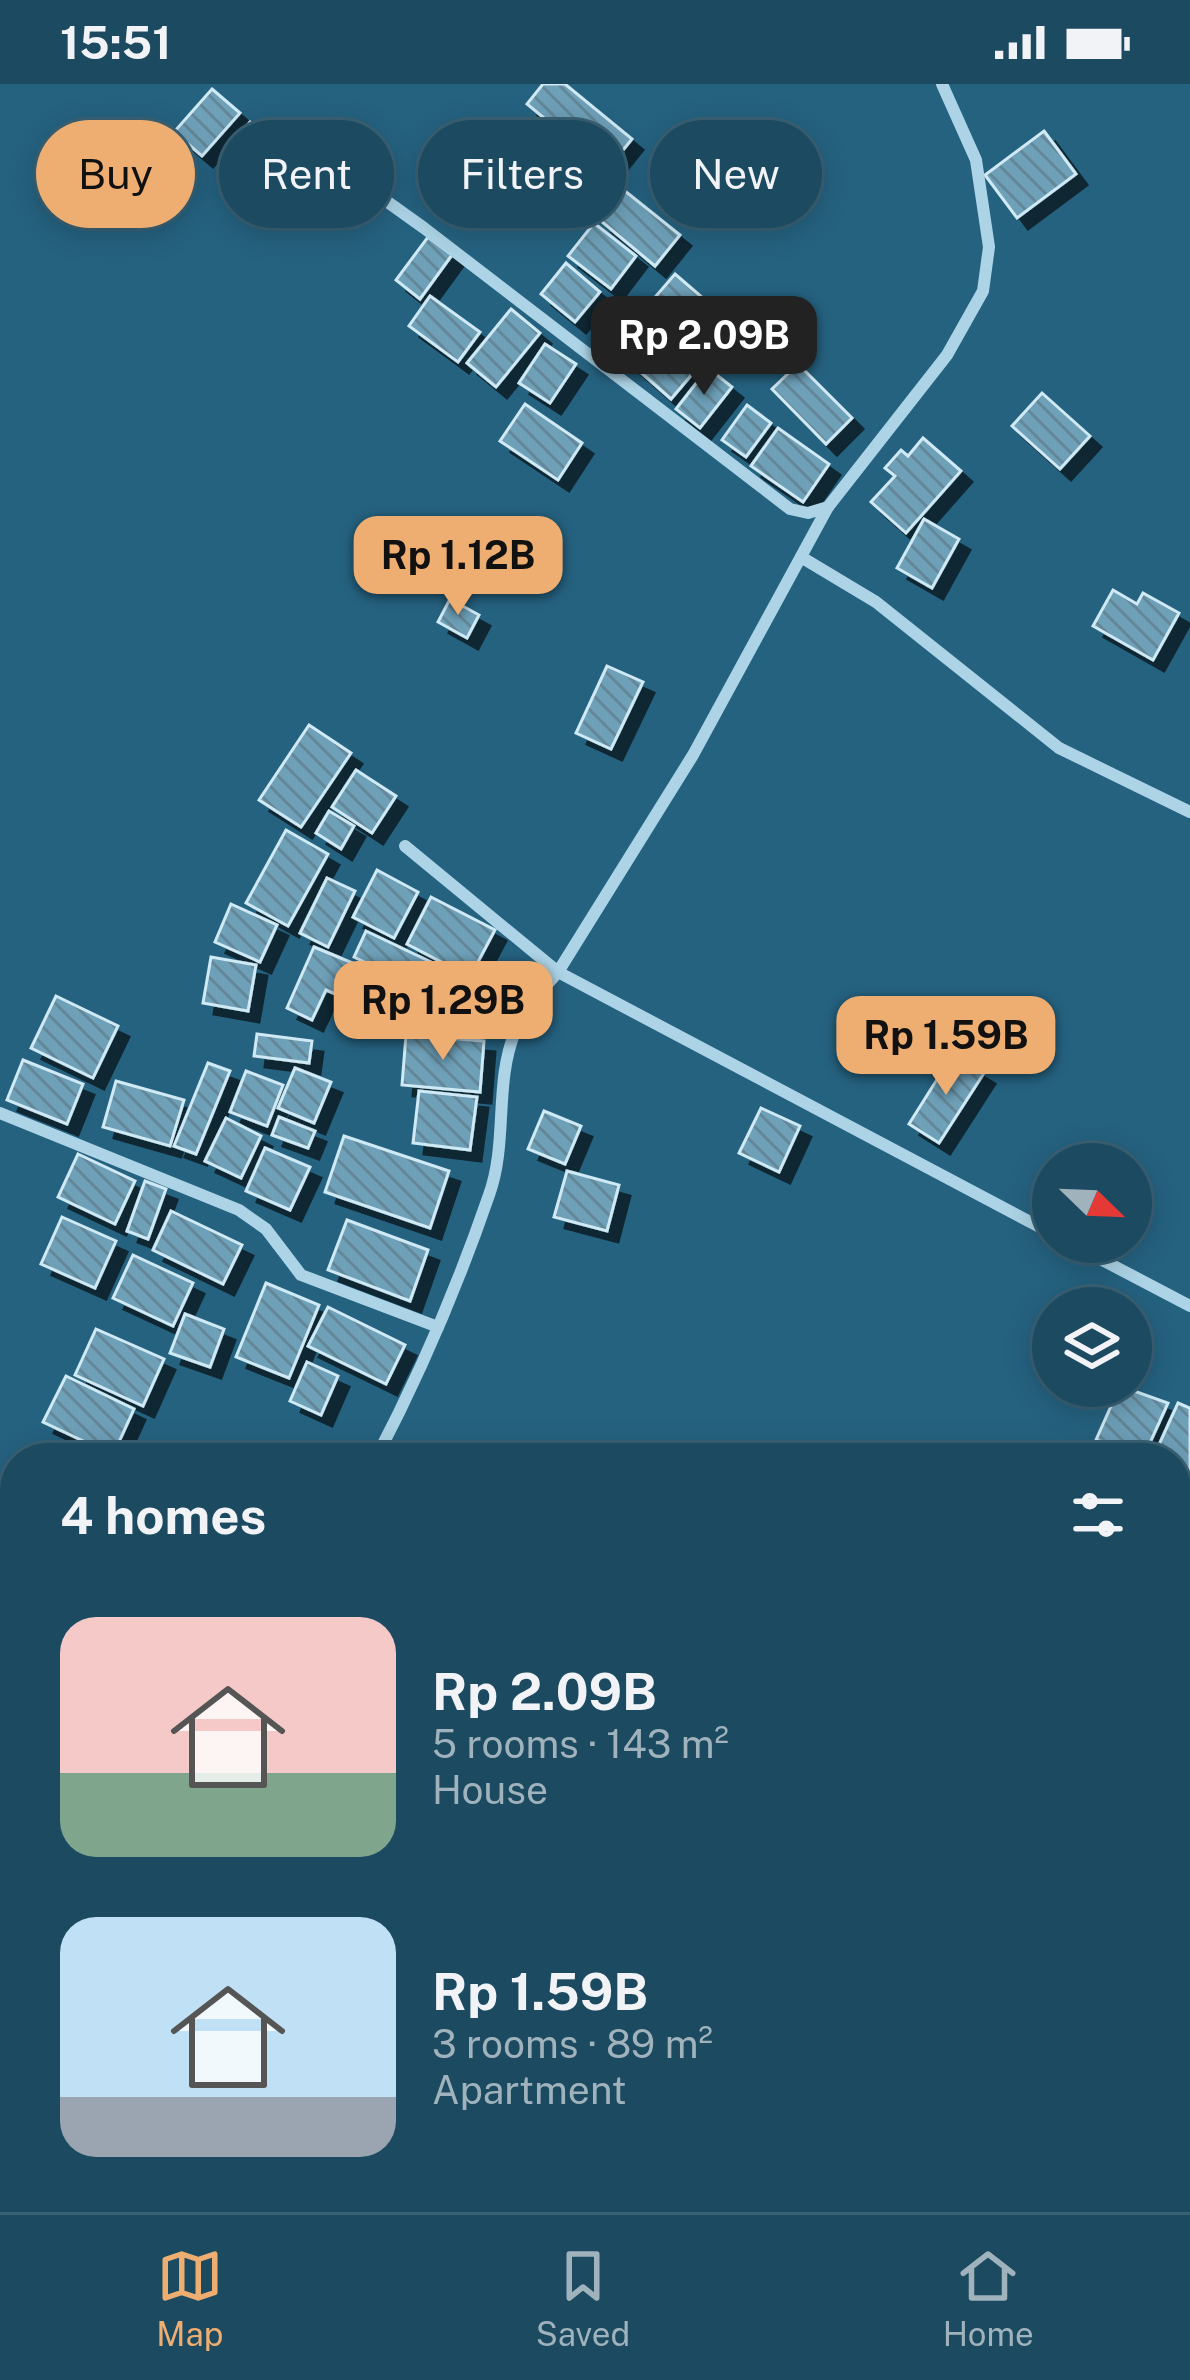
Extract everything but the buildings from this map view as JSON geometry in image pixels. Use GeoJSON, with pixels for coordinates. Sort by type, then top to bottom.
{"type":"FeatureCollection","features":[{"type":"Feature","properties":{"kind":"street"},"geometry":{"type":"LineString","coordinates":[[383,1443],[438,1327],[491,1192],[515,1031],[532,1001],[558,972],[693,755],[828,507],[947,355],[983,291],[989,247],[976,160],[942,84]]}},
{"type":"Feature","properties":{"kind":"street"},"geometry":{"type":"LineString","coordinates":[[394,207],[790,508],[808,513],[828,507]]}},
{"type":"Feature","properties":{"kind":"street"},"geometry":{"type":"LineString","coordinates":[[801,557],[876,602],[1059,748],[1190,812]]}},
{"type":"Feature","properties":{"kind":"street"},"geometry":{"type":"LineString","coordinates":[[406,846],[558,972],[1032,1223]]}},
{"type":"Feature","properties":{"kind":"street"},"geometry":{"type":"LineString","coordinates":[[0,1113],[239,1210],[266,1229],[301,1275],[438,1327]]}},
{"type":"Feature","properties":{"kind":"street"},"geometry":{"type":"LineString","coordinates":[[1108,1263],[1190,1306]]}}]}
